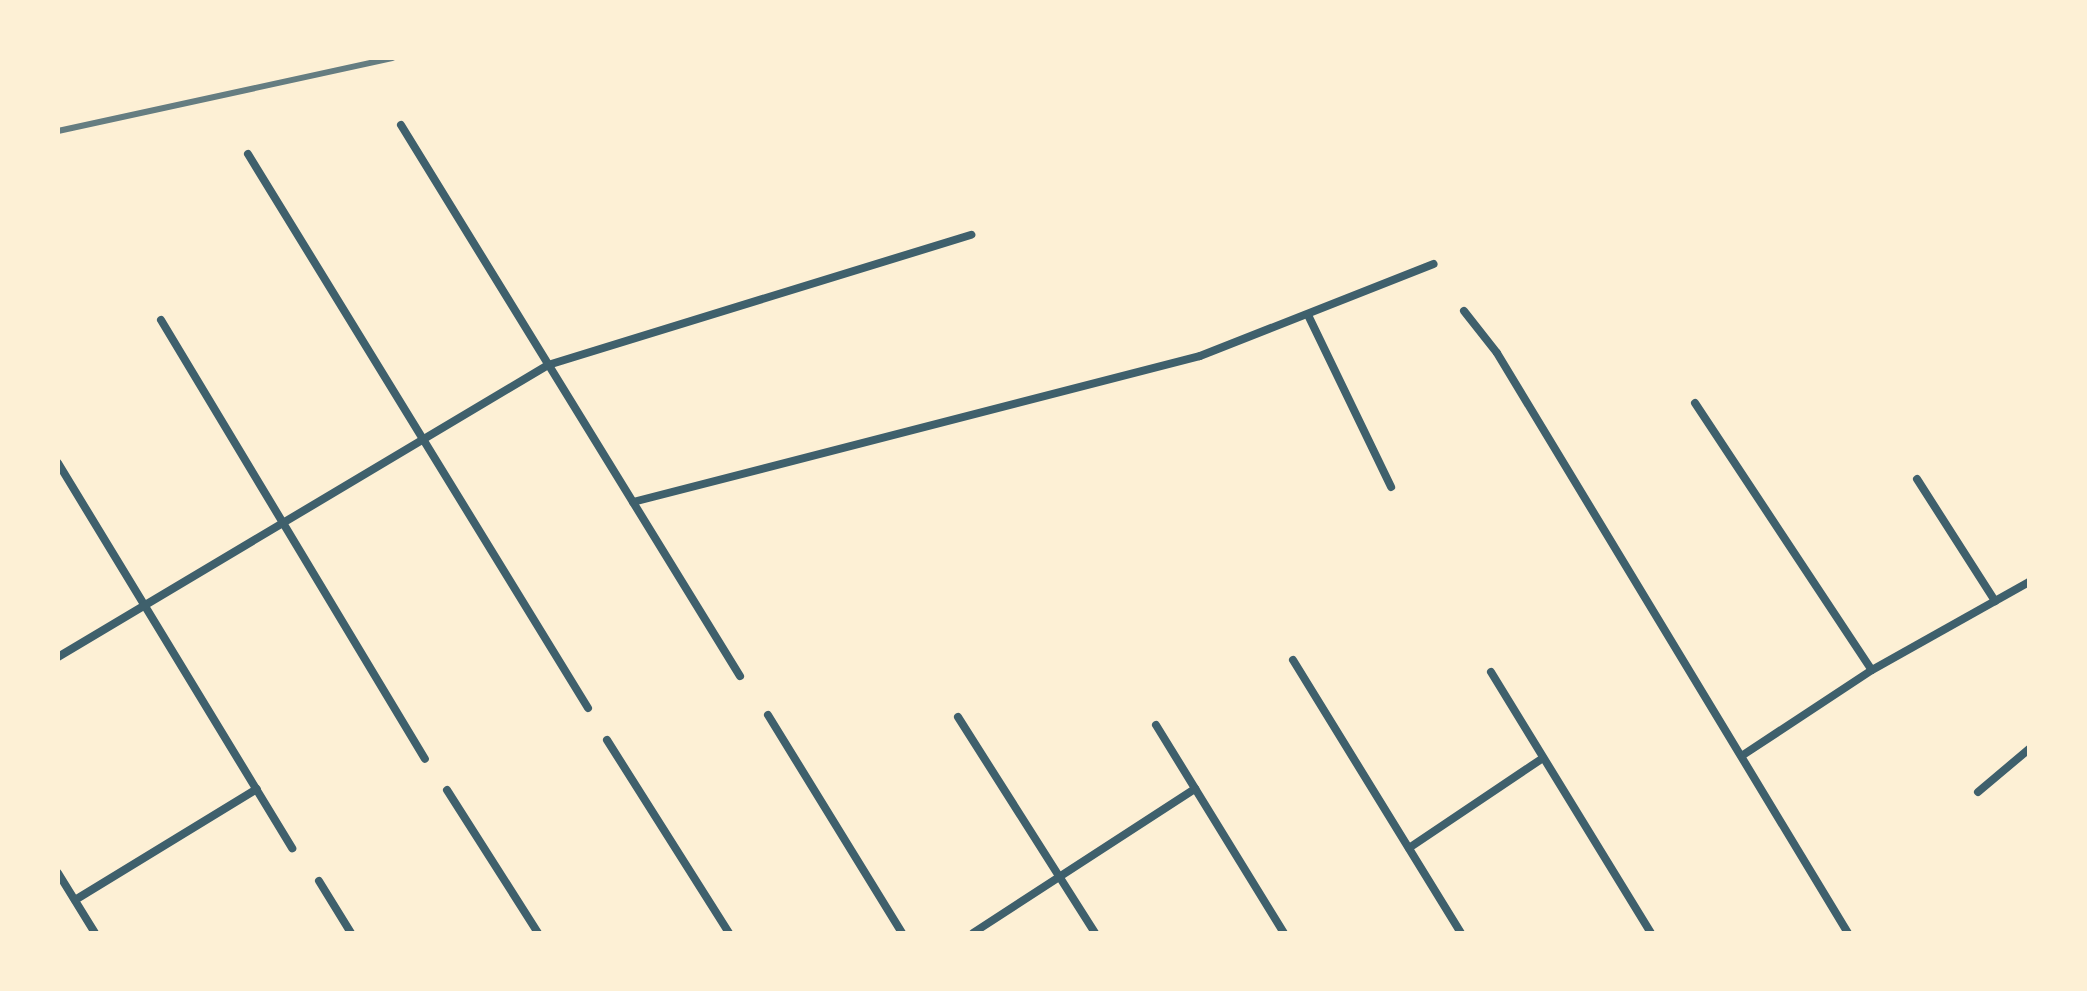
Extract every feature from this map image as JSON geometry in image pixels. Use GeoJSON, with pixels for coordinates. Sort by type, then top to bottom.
{"type":"FeatureCollection","features":[{"type":"Feature","properties":{"kind":"street"},"geometry":{"type":"LineString","coordinates":[[401,125],[740,676]]}},
{"type":"Feature","properties":{"kind":"street"},"geometry":{"type":"LineString","coordinates":[[248,154],[588,708]]}},
{"type":"Feature","properties":{"kind":"street"},"geometry":{"type":"LineString","coordinates":[[58,657],[548,365],[971,235]]}},
{"type":"Feature","properties":{"kind":"street"},"geometry":{"type":"LineString","coordinates":[[633,502],[1200,356],[1434,264]]}},
{"type":"Feature","properties":{"kind":"street"},"geometry":{"type":"LineString","coordinates":[[1464,311],[1497,353],[1683,666],[1743,755],[1848,933]]}},
{"type":"Feature","properties":{"kind":"street"},"geometry":{"type":"LineString","coordinates":[[1308,315],[1391,487]]}},
{"type":"Feature","properties":{"kind":"street"},"geometry":{"type":"LineString","coordinates":[[161,320],[425,759]]}},
{"type":"Feature","properties":{"kind":"street"},"geometry":{"type":"LineString","coordinates":[[1695,403],[1872,670]]}},
{"type":"Feature","properties":{"kind":"street"},"geometry":{"type":"LineString","coordinates":[[58,463],[292,848]]}},
{"type":"Feature","properties":{"kind":"street"},"geometry":{"type":"LineString","coordinates":[[1917,479],[1995,601]]}},
{"type":"Feature","properties":{"kind":"street"},"geometry":{"type":"LineString","coordinates":[[1743,755],[1872,670],[2029,582]]}},
{"type":"Feature","properties":{"kind":"street"},"geometry":{"type":"LineString","coordinates":[[1293,660],[1461,933]]}},
{"type":"Feature","properties":{"kind":"street"},"geometry":{"type":"LineString","coordinates":[[1491,672],[1651,933]]}},
{"type":"Feature","properties":{"kind":"street"},"geometry":{"type":"LineString","coordinates":[[768,715],[902,933]]}},
{"type":"Feature","properties":{"kind":"street"},"geometry":{"type":"LineString","coordinates":[[958,717],[1095,933]]}},
{"type":"Feature","properties":{"kind":"street"},"geometry":{"type":"LineString","coordinates":[[1156,725],[1284,933]]}},
{"type":"Feature","properties":{"kind":"street"},"geometry":{"type":"LineString","coordinates":[[607,740],[729,933]]}},
{"type":"Feature","properties":{"kind":"street"},"geometry":{"type":"LineString","coordinates":[[1978,792],[2029,749]]}},
{"type":"Feature","properties":{"kind":"street"},"geometry":{"type":"LineString","coordinates":[[1409,848],[1543,758]]}},
{"type":"Feature","properties":{"kind":"street"},"geometry":{"type":"LineString","coordinates":[[75,900],[257,789]]}},
{"type":"Feature","properties":{"kind":"street"},"geometry":{"type":"LineString","coordinates":[[973,933],[1061,879],[1195,789]]}},
{"type":"Feature","properties":{"kind":"street"},"geometry":{"type":"LineString","coordinates":[[447,790],[538,933]]}},
{"type":"Feature","properties":{"kind":"street"},"geometry":{"type":"LineString","coordinates":[[58,873],[95,933]]}},
{"type":"Feature","properties":{"kind":"street"},"geometry":{"type":"LineString","coordinates":[[319,881],[351,933]]}},
{"type":"Feature","properties":{"kind":"railway"},"geometry":{"type":"LineString","coordinates":[[58,131],[392,58]]}}]}
